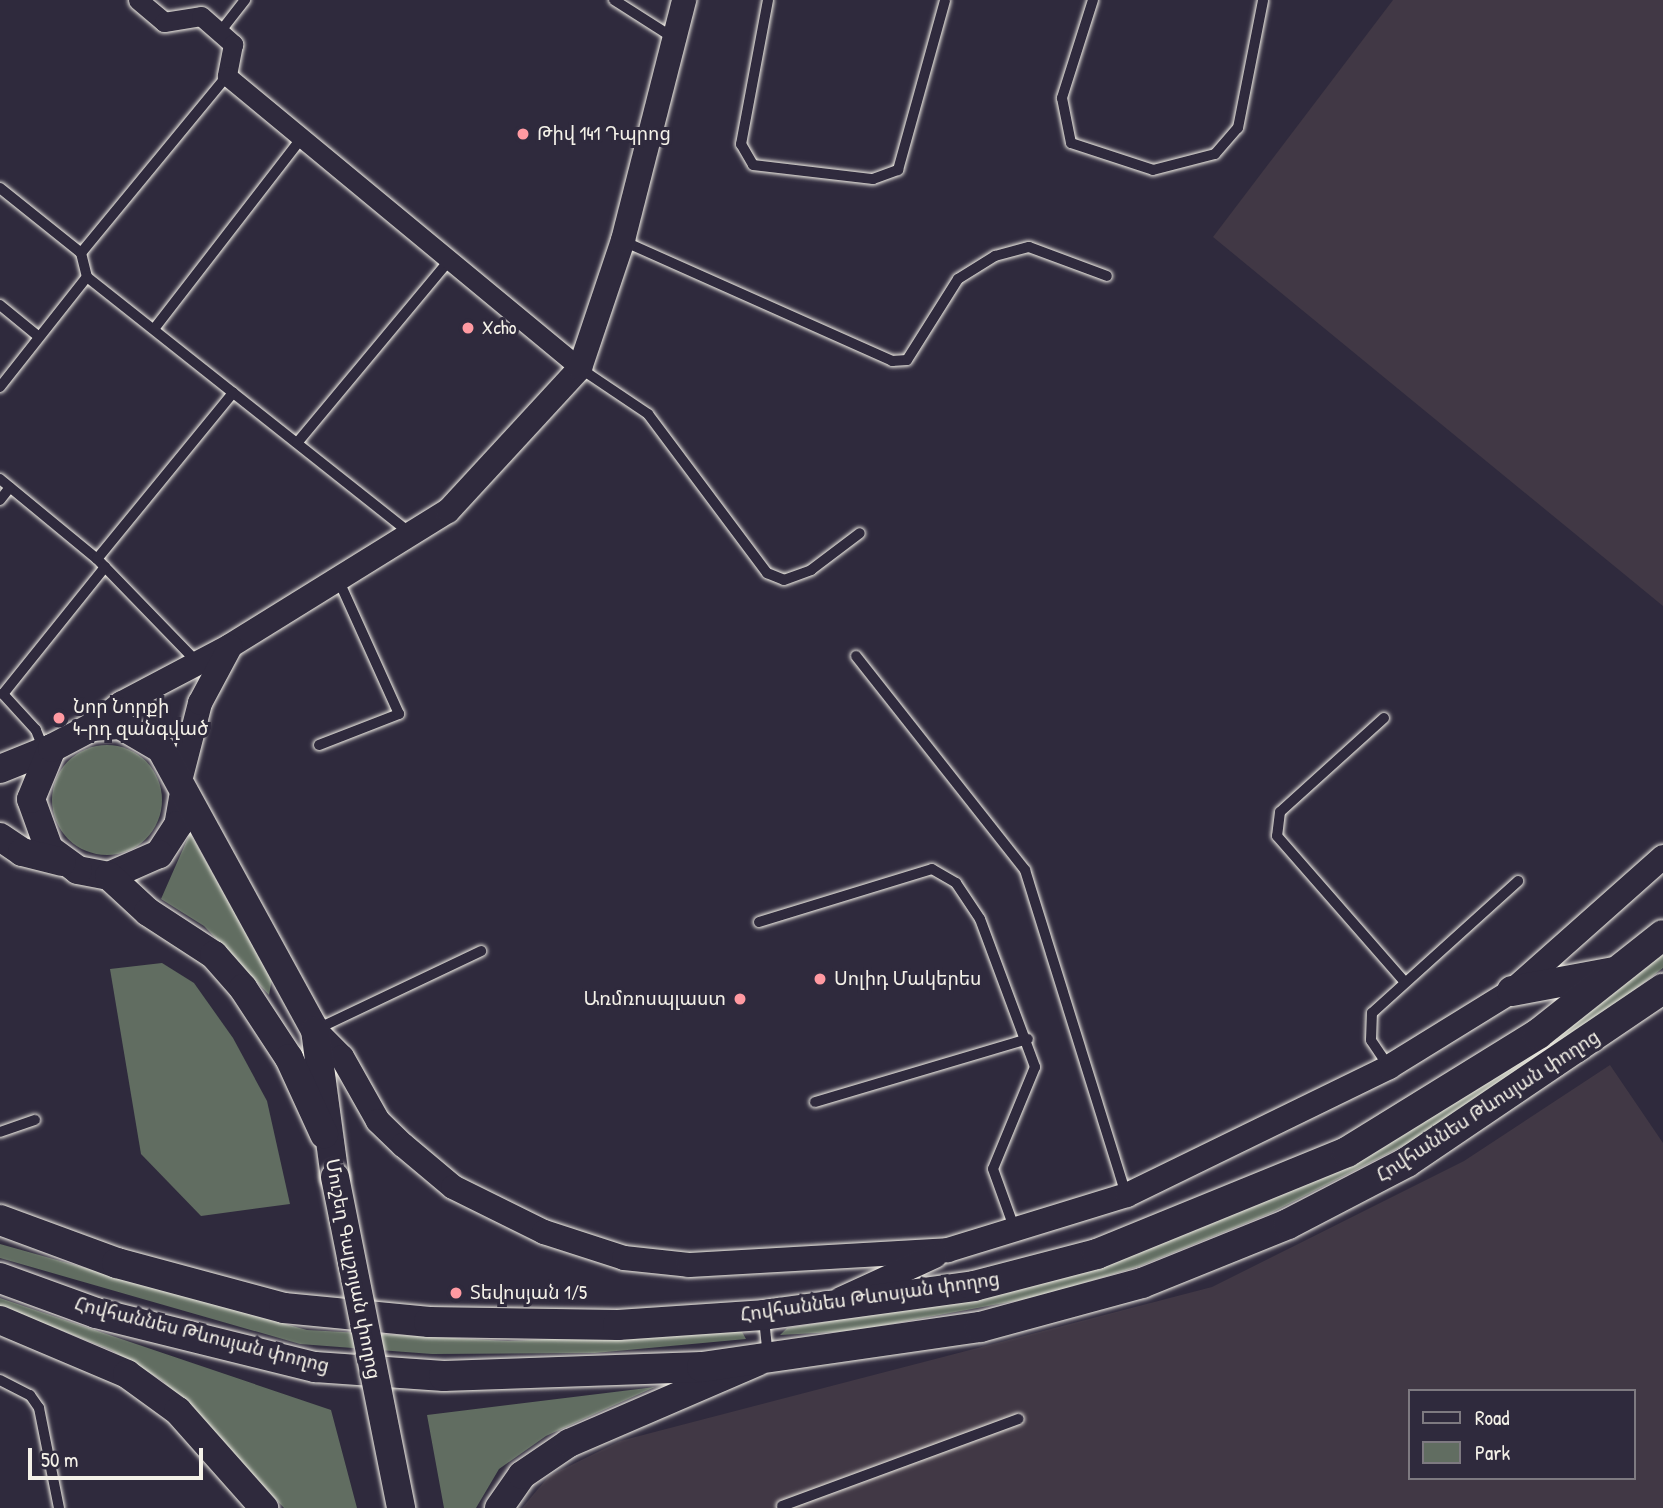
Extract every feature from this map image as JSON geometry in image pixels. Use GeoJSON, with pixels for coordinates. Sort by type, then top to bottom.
{"type":"FeatureCollection","features":[{"type":"Feature","properties":{"kind":"main road"},"geometry":{"type":"LineString","coordinates":[[0,769],[48,750],[92,727],[120,725],[146,736],[182,790],[178,825],[159,854],[109,876]]}},
{"type":"Feature","properties":{"kind":"main road"},"geometry":{"type":"LineString","coordinates":[[48,750],[31,799],[40,835],[62,862]]}},
{"type":"Feature","properties":{"kind":"main road","name":"Մուշեղ Գալշոյան փողոց"},"geometry":{"type":"LineString","coordinates":[[182,790],[315,1030],[327,1083],[328,1141],[401,1508]]}},
{"type":"Feature","properties":{"kind":"main road"},"geometry":{"type":"LineString","coordinates":[[0,837],[22,852],[109,876],[148,912],[215,955],[243,988],[289,1058],[328,1141]]}},
{"type":"Feature","properties":{"kind":"main road","name":"Հովհաննես Թևոսյան փողոց"},"geometry":{"type":"LineString","coordinates":[[0,1220],[117,1263],[284,1308],[505,1326],[763,1315],[974,1286],[1097,1254],[1244,1198],[1347,1152],[1440,1097],[1621,970],[1663,935]]}},
{"type":"Feature","properties":{"kind":"main road"},"geometry":{"type":"LineString","coordinates":[[1512,990],[1621,970]]}},
{"type":"Feature","properties":{"kind":"main road","name":"Հովհաննես Թևոսյան փողոց"},"geometry":{"type":"LineString","coordinates":[[0,1278],[96,1313],[315,1367],[487,1377],[763,1361],[980,1327],[1142,1283],[1288,1224],[1407,1162],[1663,989]]}},
{"type":"Feature","properties":{"kind":"main road"},"geometry":{"type":"LineString","coordinates":[[0,1320],[127,1374],[178,1411],[264,1508]]}},
{"type":"Feature","properties":{"kind":"main road"},"geometry":{"type":"LineString","coordinates":[[499,1508],[522,1475],[569,1443],[763,1361]]}},
{"type":"Feature","properties":{"kind":"street"},"geometry":{"type":"LineString","coordinates":[[138,0],[164,22],[201,16],[233,44],[227,76],[447,263],[580,368]]}},
{"type":"Feature","properties":{"kind":"street"},"geometry":{"type":"LineString","coordinates":[[92,727],[196,660],[230,646],[340,581],[448,511],[580,368],[623,240],[684,0]]}},
{"type":"Feature","properties":{"kind":"street"},"geometry":{"type":"LineString","coordinates":[[182,790],[200,703],[230,646]]}},
{"type":"Feature","properties":{"kind":"street"},"geometry":{"type":"LineString","coordinates":[[315,1030],[342,1057],[378,1121],[404,1145],[453,1187],[544,1232],[624,1258],[689,1265],[948,1250],[1017,1234],[1127,1195],[1389,1067],[1512,990],[1663,857]]}},
{"type":"Feature","properties":{"kind":"street"},"geometry":{"type":"LineString","coordinates":[[822,1308],[948,1250]]}},
{"type":"Feature","properties":{"kind":"lane"},"geometry":{"type":"LineString","coordinates":[[220,32],[245,0]]}},
{"type":"Feature","properties":{"kind":"lane"},"geometry":{"type":"LineString","coordinates":[[614,0],[674,39]]}},
{"type":"Feature","properties":{"kind":"lane"},"geometry":{"type":"LineString","coordinates":[[768,0],[741,144],[753,165],[873,179],[898,170],[945,0]]}},
{"type":"Feature","properties":{"kind":"lane"},"geometry":{"type":"LineString","coordinates":[[1093,0],[1062,98],[1070,143],[1153,170],[1215,154],[1238,128],[1263,0]]}},
{"type":"Feature","properties":{"kind":"lane"},"geometry":{"type":"LineString","coordinates":[[81,253],[227,76]]}},
{"type":"Feature","properties":{"kind":"lane"},"geometry":{"type":"LineString","coordinates":[[154,329],[301,139]]}},
{"type":"Feature","properties":{"kind":"lane"},"geometry":{"type":"LineString","coordinates":[[0,188],[81,253],[87,277],[413,536]]}},
{"type":"Feature","properties":{"kind":"lane"},"geometry":{"type":"LineString","coordinates":[[623,240],[892,361],[907,360],[958,279],[995,256],[1029,247],[1107,276]]}},
{"type":"Feature","properties":{"kind":"lane"},"geometry":{"type":"LineString","coordinates":[[297,443],[447,263]]}},
{"type":"Feature","properties":{"kind":"lane"},"geometry":{"type":"LineString","coordinates":[[0,387],[87,277]]}},
{"type":"Feature","properties":{"kind":"lane"},"geometry":{"type":"LineString","coordinates":[[0,305],[39,337]]}},
{"type":"Feature","properties":{"kind":"lane"},"geometry":{"type":"LineString","coordinates":[[580,368],[648,414],[767,572],[784,580],[811,570],[860,533]]}},
{"type":"Feature","properties":{"kind":"lane"},"geometry":{"type":"LineString","coordinates":[[48,750],[36,730],[3,694],[233,393]]}},
{"type":"Feature","properties":{"kind":"lane"},"geometry":{"type":"LineString","coordinates":[[0,479],[101,563],[196,660]]}},
{"type":"Feature","properties":{"kind":"lane"},"geometry":{"type":"LineString","coordinates":[[0,500],[10,487]]}},
{"type":"Feature","properties":{"kind":"lane"},"geometry":{"type":"LineString","coordinates":[[319,745],[400,714],[340,581]]}},
{"type":"Feature","properties":{"kind":"lane"},"geometry":{"type":"LineString","coordinates":[[856,656],[1025,870],[1127,1195]]}},
{"type":"Feature","properties":{"kind":"lane"},"geometry":{"type":"LineString","coordinates":[[1384,718],[1280,812],[1276,836],[1405,982]]}},
{"type":"Feature","properties":{"kind":"lane"},"geometry":{"type":"LineString","coordinates":[[759,922],[932,869],[956,883],[980,919],[1028,1039],[1035,1067],[993,1169],[1017,1234]]}},
{"type":"Feature","properties":{"kind":"lane"},"geometry":{"type":"LineString","coordinates":[[1389,1067],[1369,1025],[1377,1007],[1518,881]]}},
{"type":"Feature","properties":{"kind":"lane"},"geometry":{"type":"LineString","coordinates":[[315,1030],[481,951]]}},
{"type":"Feature","properties":{"kind":"lane"},"geometry":{"type":"LineString","coordinates":[[816,1102],[1028,1039]]}},
{"type":"Feature","properties":{"kind":"lane"},"geometry":{"type":"LineString","coordinates":[[0,1132],[35,1120]]}},
{"type":"Feature","properties":{"kind":"lane"},"geometry":{"type":"LineString","coordinates":[[763,1315],[763,1361]]}},
{"type":"Feature","properties":{"kind":"lane"},"geometry":{"type":"LineString","coordinates":[[0,1380],[30,1395],[39,1408],[59,1508]]}},
{"type":"Feature","properties":{"kind":"lane"},"geometry":{"type":"LineString","coordinates":[[782,1506],[1018,1419]]}},
{"type":"Feature","properties":{"kind":"shaded area"},"geometry":{"type":"Polygon","coordinates":[[[1393,0],[1663,0],[1663,606],[1213,237],[1393,0]]]}},
{"type":"Feature","properties":{"kind":"shaded area"},"geometry":{"type":"Polygon","coordinates":[[[1610,1065],[1663,1143],[1663,1508],[522,1508],[549,1476],[620,1441],[1212,1287],[1464,1161],[1610,1065]]]}},
{"type":"Feature","properties":{"kind":"green space"},"geometry":{"type":"Polygon","coordinates":[[[107,745],[128,749],[146,761],[158,779],[162,800],[158,821],[146,839],[128,851],[107,855],[86,851],[68,839],[56,821],[52,800],[56,779],[68,761],[86,749],[107,745]]]}},
{"type":"Feature","properties":{"kind":"green space"},"geometry":{"type":"Polygon","coordinates":[[[190,833],[272,979],[269,995],[204,926],[161,899],[190,833]]]}},
{"type":"Feature","properties":{"kind":"green space"},"geometry":{"type":"Polygon","coordinates":[[[1663,951],[1663,968],[1577,1034],[1428,1133],[1271,1213],[1140,1266],[1037,1297],[853,1331],[780,1335],[787,1328],[912,1308],[1261,1202],[1663,951]]]}},
{"type":"Feature","properties":{"kind":"green space"},"geometry":{"type":"Polygon","coordinates":[[[162,963],[194,983],[233,1038],[267,1101],[290,1204],[201,1216],[141,1154],[110,969],[162,963]]]}},
{"type":"Feature","properties":{"kind":"green space"},"geometry":{"type":"Polygon","coordinates":[[[0,1244],[307,1330],[508,1341],[741,1330],[746,1339],[595,1353],[432,1354],[300,1344],[0,1258],[0,1244]]]}},
{"type":"Feature","properties":{"kind":"green space"},"geometry":{"type":"Polygon","coordinates":[[[0,1298],[331,1410],[357,1508],[284,1508],[163,1381],[111,1350],[0,1306],[0,1298]]]}},
{"type":"Feature","properties":{"kind":"green space"},"geometry":{"type":"Polygon","coordinates":[[[655,1387],[546,1436],[499,1469],[476,1508],[444,1508],[427,1415],[655,1387]]]}},
{"type":"Feature","properties":{"kind":"place","name":"Թիվ 141 Դպրոց"},"geometry":{"type":"Point","coordinates":[523,134]}},
{"type":"Feature","properties":{"kind":"place","name":"Xcho"},"geometry":{"type":"Point","coordinates":[468,328]}},
{"type":"Feature","properties":{"kind":"place","name":"Նոր Նորքի 4-րդ զանգված"},"geometry":{"type":"Point","coordinates":[59,718]}},
{"type":"Feature","properties":{"kind":"place","name":"Սոլիդ Մակերես"},"geometry":{"type":"Point","coordinates":[820,979]}},
{"type":"Feature","properties":{"kind":"place","name":"Առմռոսպլաստ"},"geometry":{"type":"Point","coordinates":[740,999]}},
{"type":"Feature","properties":{"kind":"place","name":"Տեվոսյան 1/5"},"geometry":{"type":"Point","coordinates":[456,1293]}}]}
